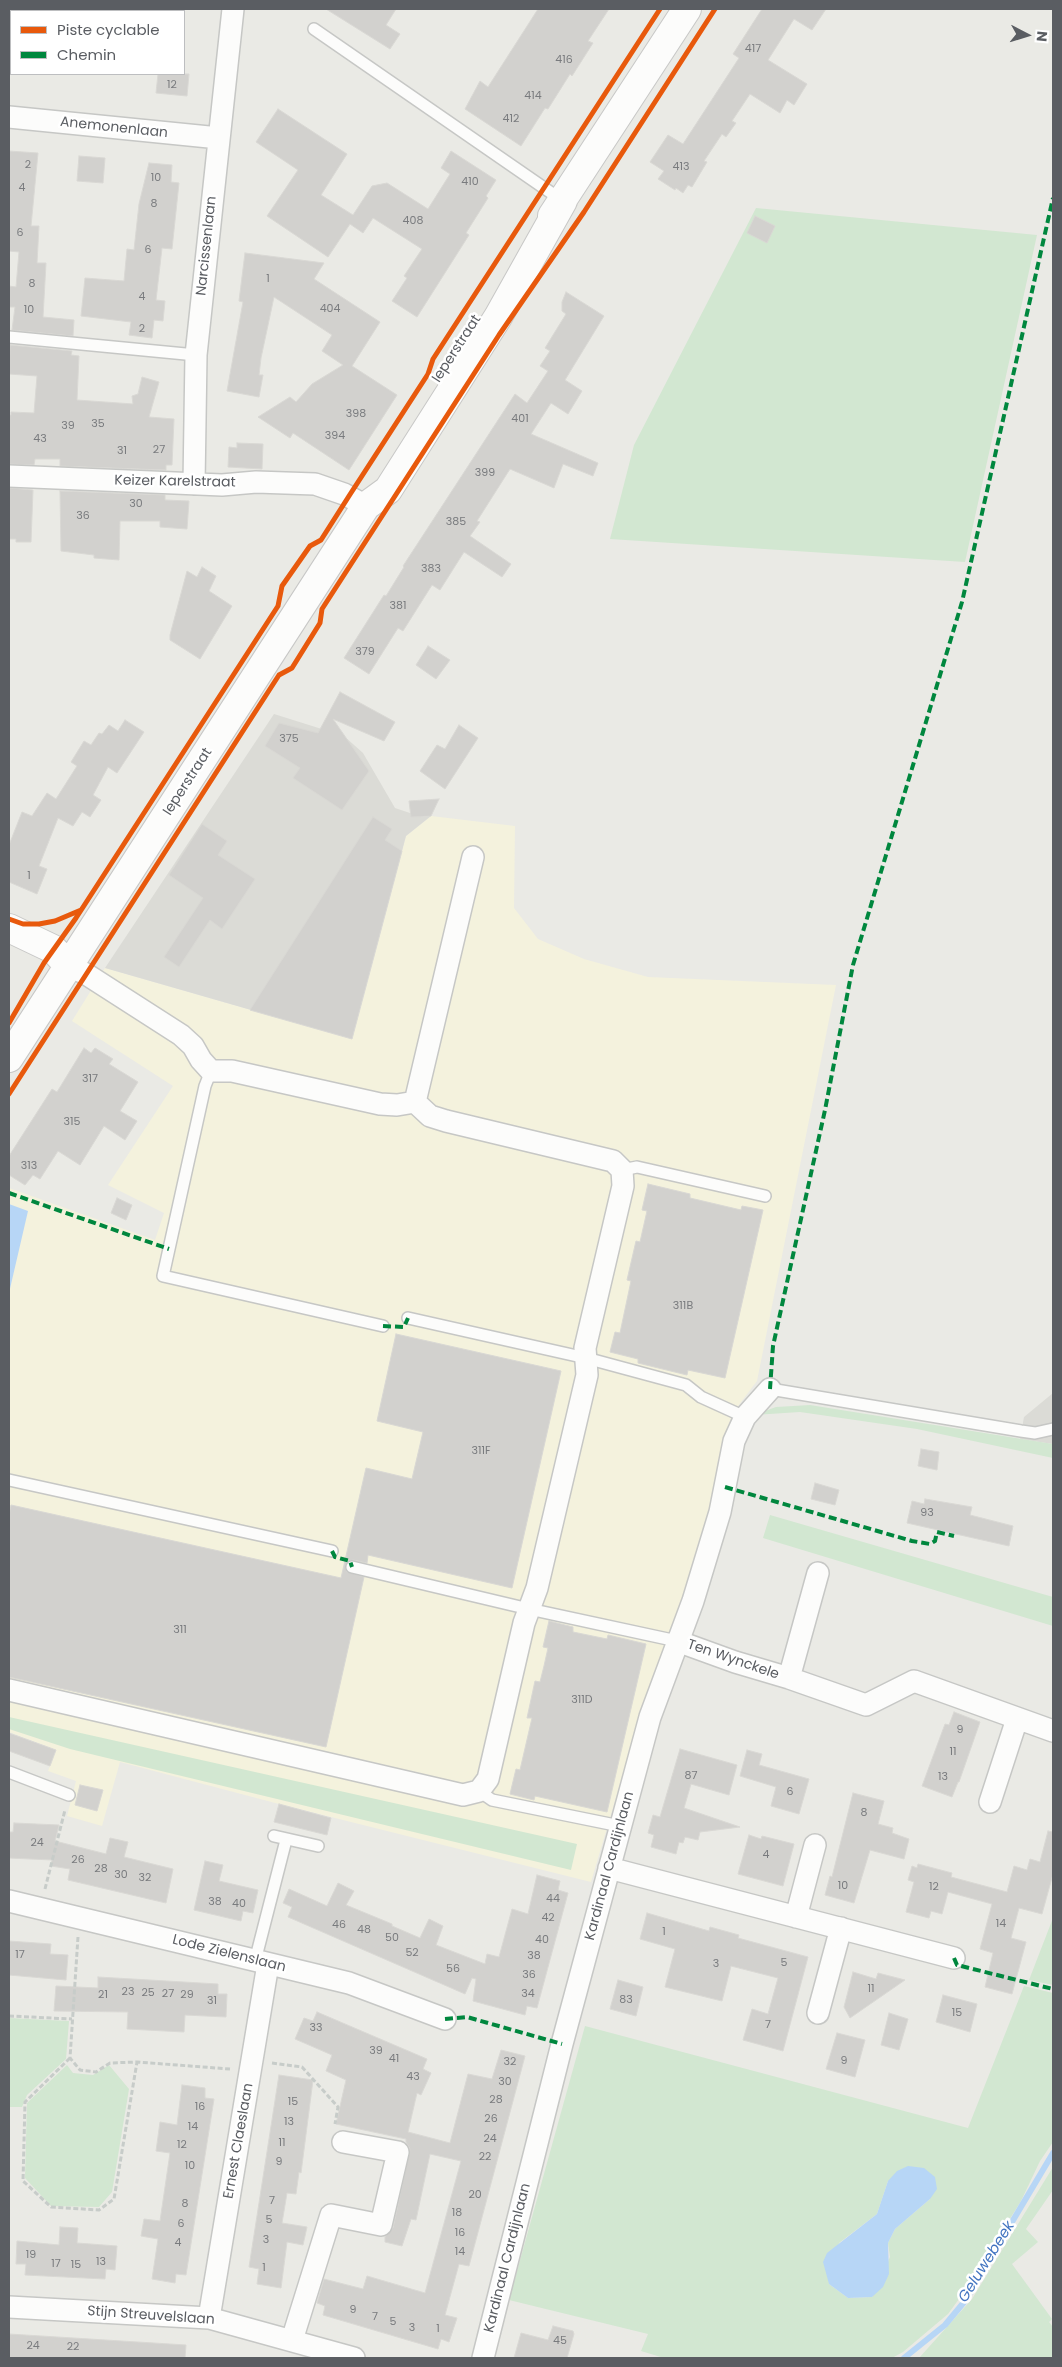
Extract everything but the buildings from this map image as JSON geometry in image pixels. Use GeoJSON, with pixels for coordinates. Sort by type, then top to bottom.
{"type":"FeatureCollection","features":[{"type":"Feature","properties":{"kind":"street","name":"Narcissenlaan"},"geometry":{"type":"LineString","coordinates":[[194,484],[196,355],[233,9]]}},
{"type":"Feature","properties":{"kind":"street","name":"Ieperstraat"},"geometry":{"type":"LineString","coordinates":[[9,1058],[77,970],[366,506],[371,481],[476,319],[563,201],[687,9]]}},
{"type":"Feature","properties":{"kind":"street","name":"Anemonenlaan"},"geometry":{"type":"LineString","coordinates":[[9,117],[219,138]]}},
{"type":"Feature","properties":{"kind":"street","name":"Keizer Karelstraat"},"geometry":{"type":"LineString","coordinates":[[9,476],[194,484],[315,484],[344,494],[366,506]]}},
{"type":"Feature","properties":{"kind":"street"},"geometry":{"type":"LineString","coordinates":[[415,1102],[473,858]]}},
{"type":"Feature","properties":{"kind":"street"},"geometry":{"type":"LineString","coordinates":[[9,928],[53,949],[77,970],[181,1035],[193,1046],[201,1060],[211,1071],[232,1072],[380,1104],[397,1105],[415,1102]]}},
{"type":"Feature","properties":{"kind":"street"},"geometry":{"type":"LineString","coordinates":[[9,941],[44,962],[77,970]]}},
{"type":"Feature","properties":{"kind":"street"},"geometry":{"type":"LineString","coordinates":[[9,1690],[463,1795],[479,1791],[488,1778],[524,1623],[537,1588],[587,1375],[585,1348],[623,1186],[622,1170],[613,1160],[602,1156],[430,1116],[415,1102]]}},
{"type":"Feature","properties":{"kind":"street","name":"Kardinaal Cardijnlaan"},"geometry":{"type":"LineString","coordinates":[[483,2358],[609,1868],[650,1717],[693,1601],[720,1512],[734,1441],[745,1417],[770,1389]]}},
{"type":"Feature","properties":{"kind":"street","name":"Ten Wynckele"},"geometry":{"type":"LineString","coordinates":[[789,1678],[818,1573]]}},
{"type":"Feature","properties":{"kind":"street","name":"Ten Wynckele"},"geometry":{"type":"LineString","coordinates":[[678,1641],[735,1662],[789,1678],[866,1705],[914,1681],[1053,1731]]}},
{"type":"Feature","properties":{"kind":"street"},"geometry":{"type":"LineString","coordinates":[[990,1802],[1018,1719]]}},
{"type":"Feature","properties":{"kind":"street"},"geometry":{"type":"LineString","coordinates":[[796,1917],[815,1845]]}},
{"type":"Feature","properties":{"kind":"street"},"geometry":{"type":"LineString","coordinates":[[609,1868],[954,1958]]}},
{"type":"Feature","properties":{"kind":"street","name":"Lode Zielenslaan"},"geometry":{"type":"LineString","coordinates":[[9,1900],[349,1983],[446,2019]]}},
{"type":"Feature","properties":{"kind":"street"},"geometry":{"type":"LineString","coordinates":[[818,2013],[841,1928]]}},
{"type":"Feature","properties":{"kind":"street","name":"Ernest Claeslaan"},"geometry":{"type":"LineString","coordinates":[[209,2318],[252,2065],[262,1962]]}},
{"type":"Feature","properties":{"kind":"street"},"geometry":{"type":"LineString","coordinates":[[292,2340],[331,2214],[381,2225],[398,2152],[343,2142]]}},
{"type":"Feature","properties":{"kind":"street","name":"Stijn Streuvelslaan"},"geometry":{"type":"LineString","coordinates":[[9,2307],[209,2318],[354,2358]]}},
{"type":"Feature","properties":{"kind":"lane"},"geometry":{"type":"LineString","coordinates":[[314,29],[563,201]]}},
{"type":"Feature","properties":{"kind":"lane"},"geometry":{"type":"LineString","coordinates":[[9,337],[196,355]]}},
{"type":"Feature","properties":{"kind":"lane"},"geometry":{"type":"LineString","coordinates":[[211,1071],[205,1086],[163,1276],[382,1326]]}},
{"type":"Feature","properties":{"kind":"lane"},"geometry":{"type":"LineString","coordinates":[[622,1170],[637,1167],[765,1196]]}},
{"type":"Feature","properties":{"kind":"lane"},"geometry":{"type":"LineString","coordinates":[[408,1318],[586,1358],[686,1385],[701,1397],[745,1417]]}},
{"type":"Feature","properties":{"kind":"lane"},"geometry":{"type":"LineString","coordinates":[[770,1389],[1021,1431],[1035,1432],[1053,1429]]}},
{"type":"Feature","properties":{"kind":"lane"},"geometry":{"type":"LineString","coordinates":[[9,1480],[332,1551]]}},
{"type":"Feature","properties":{"kind":"lane"},"geometry":{"type":"LineString","coordinates":[[352,1567],[529,1609],[678,1641]]}},
{"type":"Feature","properties":{"kind":"lane"},"geometry":{"type":"LineString","coordinates":[[9,1772],[69,1794]]}},
{"type":"Feature","properties":{"kind":"lane"},"geometry":{"type":"LineString","coordinates":[[479,1791],[492,1800],[620,1826]]}},
{"type":"Feature","properties":{"kind":"lane"},"geometry":{"type":"LineString","coordinates":[[274,1836],[318,1846]]}},
{"type":"Feature","properties":{"kind":"lane"},"geometry":{"type":"LineString","coordinates":[[262,1962],[286,1840]]}},
{"type":"Feature","properties":{"kind":"path"},"geometry":{"type":"LineString","coordinates":[[40,1908],[69,1794]]}},
{"type":"Feature","properties":{"kind":"path"},"geometry":{"type":"LineString","coordinates":[[80,1916],[70,2058],[25,2102],[23,2181],[50,2207],[99,2210],[114,2199],[137,2062]]}},
{"type":"Feature","properties":{"kind":"path"},"geometry":{"type":"LineString","coordinates":[[9,2016],[72,2019]]}},
{"type":"Feature","properties":{"kind":"path"},"geometry":{"type":"LineString","coordinates":[[70,2058],[80,2070],[96,2072],[110,2063],[137,2062],[302,2067],[338,2107],[335,2125],[343,2142]]}},
{"type":"Feature","properties":{"kind":"shaded area"},"geometry":{"type":"Polygon","coordinates":[[[274,714],[344,736],[363,753],[395,808],[410,813],[421,813],[422,817],[431,816],[406,836],[352,1039],[105,968],[274,714]]]}},
{"type":"Feature","properties":{"kind":"shaded area"},"geometry":{"type":"Polygon","coordinates":[[[431,816],[515,826],[514,908],[538,939],[584,959],[648,977],[836,985],[757,1381],[732,1414],[717,1465],[714,1499],[706,1527],[669,1639],[640,1716],[591,1882],[120,1762],[102,1826],[67,1816],[76,1781],[48,1771],[56,1750],[9,1732],[9,1188],[155,1240],[164,1213],[108,1185],[173,1086],[72,1021],[105,968],[352,1039],[406,836],[431,816]]]}},
{"type":"Feature","properties":{"kind":"shaded area"},"geometry":{"type":"Polygon","coordinates":[[[1053,1393],[1053,1444],[1020,1439],[1024,1417],[1053,1393]]]}},
{"type":"Feature","properties":{"kind":"green space"},"geometry":{"type":"Polygon","coordinates":[[[756,208],[1037,235],[965,562],[610,539],[634,445],[756,208]]]}},
{"type":"Feature","properties":{"kind":"green space"},"geometry":{"type":"Polygon","coordinates":[[[810,1405],[1053,1444],[1053,1458],[917,1429],[800,1412],[754,1415],[776,1407],[810,1405]]]}},
{"type":"Feature","properties":{"kind":"green space"},"geometry":{"type":"Polygon","coordinates":[[[770,1515],[1053,1597],[1053,1626],[763,1538],[770,1515]]]}},
{"type":"Feature","properties":{"kind":"green space"},"geometry":{"type":"Polygon","coordinates":[[[9,1717],[577,1844],[571,1870],[70,1749],[9,1729],[9,1717]]]}},
{"type":"Feature","properties":{"kind":"green space"},"geometry":{"type":"Polygon","coordinates":[[[1053,1918],[1053,1985],[1029,1980],[1053,1918]]]}},
{"type":"Feature","properties":{"kind":"green space"},"geometry":{"type":"Polygon","coordinates":[[[1024,1986],[1053,1993],[1053,2142],[1040,2161],[1021,2201],[967,2288],[948,2314],[903,2352],[892,2358],[664,2358],[641,2351],[648,2334],[509,2300],[585,2026],[968,2128],[1024,1986]],[[888,2181],[877,2214],[839,2243],[829,2284],[848,2298],[872,2297],[890,2257],[888,2243],[895,2229],[930,2199],[888,2181]]]}},
{"type":"Feature","properties":{"kind":"green space"},"geometry":{"type":"Polygon","coordinates":[[[9,2018],[69,2021],[66,2059],[27,2095],[22,2107],[9,2107],[9,2018]]]}},
{"type":"Feature","properties":{"kind":"green space"},"geometry":{"type":"Polygon","coordinates":[[[67,2065],[73,2073],[93,2075],[109,2065],[129,2089],[112,2192],[99,2207],[51,2206],[25,2178],[27,2103],[67,2065]]]}},
{"type":"Feature","properties":{"kind":"green space"},"geometry":{"type":"Polygon","coordinates":[[[1053,2167],[1053,2190],[1026,2229],[1038,2242],[1012,2264],[1052,2319],[1049,2322],[1053,2327],[1053,2358],[919,2358],[972,2299],[1053,2167]]]}},
{"type":"Feature","properties":{"kind":"water"},"geometry":{"type":"Polygon","coordinates":[[[9,1204],[28,1211],[9,1293],[9,1204]]]}},
{"type":"Feature","properties":{"kind":"water"},"geometry":{"type":"Polygon","coordinates":[[[908,2166],[924,2168],[935,2177],[937,2189],[930,2199],[895,2229],[888,2243],[889,2274],[883,2287],[872,2297],[848,2298],[829,2284],[823,2262],[827,2253],[877,2214],[888,2181],[897,2171],[908,2166]]]}},
{"type":"Feature","properties":{"kind":"waterway","name":"Geluwebeek"},"geometry":{"type":"LineString","coordinates":[[904,2358],[945,2325],[965,2301],[1053,2153]]}},
{"type":"Feature","properties":{"kind":"marked path"},"geometry":{"type":"LineString","coordinates":[[770,1389],[773,1346],[825,1110],[853,965],[962,602],[1053,198]]}},
{"type":"Feature","properties":{"kind":"marked path"},"geometry":{"type":"LineString","coordinates":[[9,1193],[169,1249]]}},
{"type":"Feature","properties":{"kind":"marked path"},"geometry":{"type":"LineString","coordinates":[[383,1326],[404,1327],[408,1318]]}},
{"type":"Feature","properties":{"kind":"marked path"},"geometry":{"type":"LineString","coordinates":[[725,1487],[912,1541],[930,1544],[935,1541],[937,1532],[954,1536]]}},
{"type":"Feature","properties":{"kind":"marked path"},"geometry":{"type":"LineString","coordinates":[[332,1551],[335,1557],[350,1561],[352,1567]]}},
{"type":"Feature","properties":{"kind":"marked path"},"geometry":{"type":"LineString","coordinates":[[954,1958],[957,1965],[1053,1989]]}},
{"type":"Feature","properties":{"kind":"marked path"},"geometry":{"type":"LineString","coordinates":[[445,2019],[467,2017],[562,2044]]}},
{"type":"Feature","properties":{"kind":"cycle path"},"geometry":{"type":"LineString","coordinates":[[9,1023],[44,963],[76,918],[278,606],[282,586],[310,546],[321,540],[428,374],[433,359],[660,9]]}},
{"type":"Feature","properties":{"kind":"cycle path"},"geometry":{"type":"LineString","coordinates":[[9,1094],[279,675],[292,668],[320,623],[322,609],[499,335],[584,212],[715,9]]}},
{"type":"Feature","properties":{"kind":"cycle path"},"geometry":{"type":"LineString","coordinates":[[9,919],[23,924],[39,924],[55,921],[81,910]]}}]}
